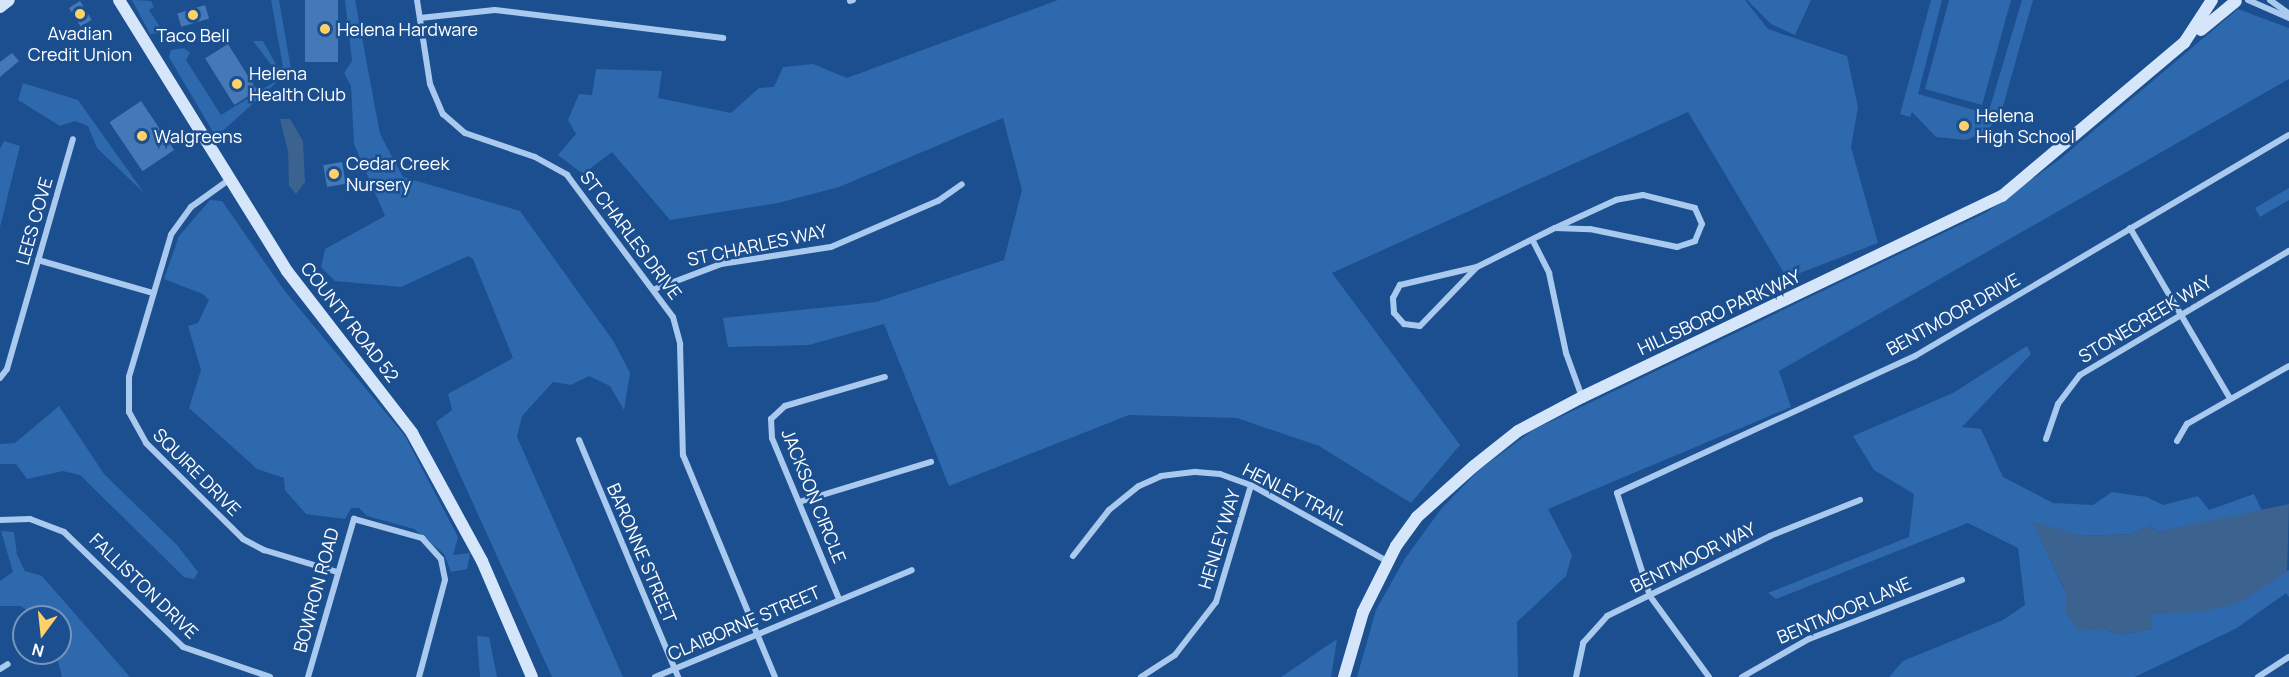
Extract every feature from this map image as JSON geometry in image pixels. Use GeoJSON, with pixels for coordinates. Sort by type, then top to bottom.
{"type":"FeatureCollection","features":[{"type":"Feature","properties":{"kind":"street"},"geometry":{"type":"LineString","coordinates":[[0,7],[9,0]]}},
{"type":"Feature","properties":{"kind":"street","name":"COUNTY ROAD 52"},"geometry":{"type":"LineString","coordinates":[[119,0],[287,271],[412,433],[482,561],[532,677]]}},
{"type":"Feature","properties":{"kind":"street","name":"ST CHARLES DRIVE"},"geometry":{"type":"LineString","coordinates":[[417,0],[430,84],[443,114],[465,133],[536,157],[567,175],[655,289],[673,317],[680,344],[683,455],[775,677]]}},
{"type":"Feature","properties":{"kind":"street","name":"HILLSBORO PARKWAY"},"geometry":{"type":"LineString","coordinates":[[2184,43],[2212,0]]}},
{"type":"Feature","properties":{"kind":"street"},"geometry":{"type":"LineString","coordinates":[[2228,0],[2237,0]]}},
{"type":"Feature","properties":{"kind":"street","name":"HILLSBORO PARKWAY"},"geometry":{"type":"LineString","coordinates":[[1344,677],[1359,622],[1387,561],[1417,517],[1474,466],[1518,432],[1582,397],[2002,196],[2237,0]]}},
{"type":"Feature","properties":{"kind":"street"},"geometry":{"type":"LineString","coordinates":[[2248,0],[2289,16]]}},
{"type":"Feature","properties":{"kind":"street"},"geometry":{"type":"LineString","coordinates":[[2270,0],[2289,16]]}},
{"type":"Feature","properties":{"kind":"street"},"geometry":{"type":"LineString","coordinates":[[420,18],[495,10],[723,38]]}},
{"type":"Feature","properties":{"kind":"street","name":"BENTMOOR DRIVE"},"geometry":{"type":"LineString","coordinates":[[1650,596],[1617,493],[1915,356],[2289,135]]}},
{"type":"Feature","properties":{"kind":"street","name":"LEES COVE"},"geometry":{"type":"LineString","coordinates":[[0,378],[38,260],[73,139]]}},
{"type":"Feature","properties":{"kind":"street","name":"SQUIRE DRIVE"},"geometry":{"type":"LineString","coordinates":[[231,179],[197,201],[175,226],[153,293],[127,386],[129,412],[140,436],[249,543],[337,572]]}},
{"type":"Feature","properties":{"kind":"street","name":"ST CHARLES WAY"},"geometry":{"type":"LineString","coordinates":[[655,289],[721,264],[831,247],[938,201],[962,184]]}},
{"type":"Feature","properties":{"kind":"street"},"geometry":{"type":"LineString","coordinates":[[1477,267],[1420,326],[1404,324],[1394,314],[1393,298],[1400,285],[1477,267],[1555,228],[1609,203],[1643,195],[1695,208],[1702,224],[1695,241],[1677,247],[1590,229],[1555,228]]}},
{"type":"Feature","properties":{"kind":"street"},"geometry":{"type":"LineString","coordinates":[[2130,228],[2229,397]]}},
{"type":"Feature","properties":{"kind":"street"},"geometry":{"type":"LineString","coordinates":[[1533,241],[1549,273],[1566,353],[1582,397]]}},
{"type":"Feature","properties":{"kind":"street","name":"STONECREEK WAY"},"geometry":{"type":"LineString","coordinates":[[2046,439],[2058,404],[2080,375],[2289,250]]}},
{"type":"Feature","properties":{"kind":"street"},"geometry":{"type":"LineString","coordinates":[[38,260],[153,293]]}},
{"type":"Feature","properties":{"kind":"street"},"geometry":{"type":"LineString","coordinates":[[2177,441],[2187,424],[2229,397],[2289,366]]}},
{"type":"Feature","properties":{"kind":"street","name":"JACKSON CIRCLE"},"geometry":{"type":"LineString","coordinates":[[839,599],[772,438],[771,416],[785,406],[885,377]]}},
{"type":"Feature","properties":{"kind":"street","name":"BARONNE STREET"},"geometry":{"type":"LineString","coordinates":[[579,440],[678,677]]}},
{"type":"Feature","properties":{"kind":"street"},"geometry":{"type":"LineString","coordinates":[[799,502],[931,462]]}},
{"type":"Feature","properties":{"kind":"street","name":"HENLEY TRAIL"},"geometry":{"type":"LineString","coordinates":[[1073,555],[1109,510],[1161,476],[1207,472],[1251,485],[1387,561]]}},
{"type":"Feature","properties":{"kind":"street","name":"HENLEY WAY"},"geometry":{"type":"LineString","coordinates":[[1141,677],[1175,655],[1216,602],[1251,485]]}},
{"type":"Feature","properties":{"kind":"street","name":"BENTMOOR WAY"},"geometry":{"type":"LineString","coordinates":[[1576,677],[1583,642],[1593,626],[1770,536],[1860,500]]}},
{"type":"Feature","properties":{"kind":"street","name":"FALLISTON DRIVE"},"geometry":{"type":"LineString","coordinates":[[0,520],[30,519],[64,532],[183,647],[270,677]]}},
{"type":"Feature","properties":{"kind":"street","name":"BOWRON ROAD"},"geometry":{"type":"LineString","coordinates":[[308,677],[354,519],[413,534],[433,546],[445,580],[419,677]]}},
{"type":"Feature","properties":{"kind":"street","name":"CLAIBORNE STREET"},"geometry":{"type":"LineString","coordinates":[[655,677],[912,570]]}},
{"type":"Feature","properties":{"kind":"street","name":"BENTMOOR LANE"},"geometry":{"type":"LineString","coordinates":[[1742,677],[1809,639],[1962,580]]}},
{"type":"Feature","properties":{"kind":"street"},"geometry":{"type":"LineString","coordinates":[[1650,596],[1709,677]]}},
{"type":"Feature","properties":{"kind":"street"},"geometry":{"type":"LineString","coordinates":[[2258,677],[2289,657]]}},
{"type":"Feature","properties":{"kind":"street"},"geometry":{"type":"LineString","coordinates":[[0,669],[8,664]]}},
{"type":"Feature","properties":{"kind":"shaded area"},"geometry":{"type":"Polygon","coordinates":[[[132,0],[151,1],[154,7],[149,10],[162,30],[171,32],[150,34],[132,0]]]}},
{"type":"Feature","properties":{"kind":"shaded area"},"geometry":{"type":"Polygon","coordinates":[[[271,0],[279,0],[291,69],[216,137],[169,57],[171,50],[184,48],[190,53],[186,60],[221,115],[281,78],[253,41],[263,41],[278,68],[283,67],[271,0]]]}},
{"type":"Feature","properties":{"kind":"shaded area"},"geometry":{"type":"Polygon","coordinates":[[[345,0],[355,0],[380,134],[403,177],[520,211],[614,342],[630,373],[624,410],[610,386],[589,376],[571,385],[553,382],[522,416],[517,437],[623,677],[552,677],[436,422],[452,410],[448,394],[513,358],[473,259],[468,256],[401,287],[335,281],[321,267],[325,249],[385,216],[354,144],[351,86],[344,73],[352,61],[345,0]]]}},
{"type":"Feature","properties":{"kind":"shaded area"},"geometry":{"type":"Polygon","coordinates":[[[1058,0],[1745,0],[1768,29],[1847,56],[1858,107],[1851,147],[1878,243],[1787,278],[1688,112],[1332,273],[1460,445],[1411,503],[1319,446],[1237,418],[1129,415],[949,486],[884,324],[809,345],[728,347],[723,318],[876,302],[1004,260],[1022,190],[1003,118],[839,187],[778,203],[670,220],[612,152],[583,174],[558,155],[576,134],[568,120],[579,94],[592,95],[596,69],[662,71],[658,98],[731,113],[759,88],[774,87],[783,67],[813,64],[847,78],[1058,0]]]}},
{"type":"Feature","properties":{"kind":"shaded area"},"geometry":{"type":"Polygon","coordinates":[[[1747,0],[1811,0],[1795,35],[1771,24],[1747,0]]]}},
{"type":"Feature","properties":{"kind":"shaded area"},"geometry":{"type":"Polygon","coordinates":[[[1931,0],[1942,0],[1918,94],[1988,114],[2022,0],[2033,0],[2001,113],[1987,131],[1966,140],[1936,137],[1912,112],[1910,117],[1900,114],[1931,0]]]}},
{"type":"Feature","properties":{"kind":"shaded area"},"geometry":{"type":"Polygon","coordinates":[[[1949,0],[2011,0],[1982,105],[1925,89],[1949,0]]]}},
{"type":"Feature","properties":{"kind":"shaded area"},"geometry":{"type":"Polygon","coordinates":[[[2238,9],[2289,28],[2289,79],[1779,371],[1791,407],[1548,509],[1572,555],[1566,576],[1517,622],[1518,677],[1357,677],[1376,610],[1404,560],[1441,509],[1479,470],[1533,430],[1987,212],[2060,159],[2238,9]]]}},
{"type":"Feature","properties":{"kind":"shaded area"},"geometry":{"type":"Polygon","coordinates":[[[23,83],[78,100],[144,193],[97,148],[88,126],[75,121],[60,126],[18,100],[23,83]]]}},
{"type":"Feature","properties":{"kind":"shaded area"},"geometry":{"type":"Polygon","coordinates":[[[280,119],[290,119],[303,141],[305,182],[296,194],[289,186],[288,151],[280,119]]]}},
{"type":"Feature","properties":{"kind":"shaded area"},"geometry":{"type":"Polygon","coordinates":[[[4,141],[20,146],[0,227],[0,149],[4,141]]]}},
{"type":"Feature","properties":{"kind":"shaded area"},"geometry":{"type":"Polygon","coordinates":[[[2289,188],[2289,200],[2260,217],[2255,208],[2289,188]]]}},
{"type":"Feature","properties":{"kind":"shaded area"},"geometry":{"type":"Polygon","coordinates":[[[210,200],[222,201],[284,290],[405,436],[458,537],[453,555],[470,553],[467,569],[451,572],[444,554],[414,529],[367,516],[359,508],[351,508],[345,519],[306,514],[285,490],[284,478],[257,469],[189,408],[201,370],[188,326],[198,323],[209,300],[203,294],[164,279],[179,236],[210,200]]]}},
{"type":"Feature","properties":{"kind":"shaded area"},"geometry":{"type":"Polygon","coordinates":[[[2027,346],[2031,354],[1962,427],[1981,429],[2003,477],[2053,503],[2093,505],[2112,492],[2147,497],[2163,505],[2198,496],[2209,510],[2254,494],[2262,511],[2157,532],[2151,525],[2132,534],[2082,536],[2033,522],[2065,591],[2065,612],[2119,635],[2151,629],[2151,614],[2289,570],[2289,597],[2286,593],[2237,628],[2135,677],[1889,677],[1903,661],[2003,620],[2025,605],[2018,548],[1968,523],[1776,599],[1768,593],[1909,537],[1914,494],[1874,470],[1853,436],[1953,393],[2027,346]]]}},
{"type":"Feature","properties":{"kind":"shaded area"},"geometry":{"type":"Polygon","coordinates":[[[59,406],[104,474],[177,545],[198,572],[194,579],[184,577],[80,475],[63,471],[27,479],[16,464],[0,464],[0,444],[15,443],[59,406]]]}},
{"type":"Feature","properties":{"kind":"shaded area"},"geometry":{"type":"Polygon","coordinates":[[[2289,504],[2287,572],[2239,603],[2201,612],[2152,614],[2151,629],[2119,635],[2105,629],[2079,631],[2065,612],[2065,590],[2032,521],[2082,536],[2132,534],[2151,525],[2157,532],[2289,504]]]}},
{"type":"Feature","properties":{"kind":"shaded area"},"geometry":{"type":"Polygon","coordinates":[[[1,531],[14,532],[17,555],[25,571],[42,576],[67,605],[0,606],[0,581],[13,572],[1,531]]]}},
{"type":"Feature","properties":{"kind":"shaded area"},"geometry":{"type":"Polygon","coordinates":[[[72,610],[130,677],[62,677],[59,665],[72,665],[72,610]]]}},
{"type":"Feature","properties":{"kind":"shaded area"},"geometry":{"type":"Polygon","coordinates":[[[477,636],[489,637],[497,677],[480,677],[477,636]]]}},
{"type":"Feature","properties":{"kind":"shaded area"},"geometry":{"type":"Polygon","coordinates":[[[1337,639],[1331,677],[1281,677],[1306,660],[1337,639]]]}},
{"type":"Feature","properties":{"kind":"building","name":"Helena Hardware"},"geometry":{"type":"Polygon","coordinates":[[[305,0],[338,0],[338,62],[305,62],[305,0]]]}},
{"type":"Feature","properties":{"kind":"building","name":"Avadian Credit Union"},"geometry":{"type":"Polygon","coordinates":[[[80,1],[92,20],[81,27],[69,8],[80,1]]]}},
{"type":"Feature","properties":{"kind":"building","name":"Taco Bell"},"geometry":{"type":"Polygon","coordinates":[[[205,5],[209,18],[181,27],[177,13],[205,5]]]}},
{"type":"Feature","properties":{"kind":"building"},"geometry":{"type":"Polygon","coordinates":[[[228,44],[257,91],[234,105],[205,58],[228,44]]]}},
{"type":"Feature","properties":{"kind":"building"},"geometry":{"type":"Polygon","coordinates":[[[12,53],[19,61],[0,77],[0,62],[12,53]]]}},
{"type":"Feature","properties":{"kind":"building","name":"Walgreens"},"geometry":{"type":"Polygon","coordinates":[[[141,101],[174,150],[142,171],[109,122],[141,101]]]}},
{"type":"Feature","properties":{"kind":"building","name":"Cedar Creek Nursery"},"geometry":{"type":"Polygon","coordinates":[[[342,162],[346,184],[327,187],[323,165],[342,162]]]}},
{"type":"Feature","properties":{"kind":"place","name":"Avadian Credit Union"},"geometry":{"type":"Point","coordinates":[80,14]}},
{"type":"Feature","properties":{"kind":"place","name":"Taco Bell"},"geometry":{"type":"Point","coordinates":[193,15]}},
{"type":"Feature","properties":{"kind":"place","name":"Helena Hardware"},"geometry":{"type":"Point","coordinates":[325,29]}},
{"type":"Feature","properties":{"kind":"place","name":"Helena Health Club"},"geometry":{"type":"Point","coordinates":[237,84]}},
{"type":"Feature","properties":{"kind":"place","name":"Helena High School"},"geometry":{"type":"Point","coordinates":[1964,126]}},
{"type":"Feature","properties":{"kind":"place","name":"Walgreens"},"geometry":{"type":"Point","coordinates":[142,136]}},
{"type":"Feature","properties":{"kind":"place","name":"Cedar Creek Nursery"},"geometry":{"type":"Point","coordinates":[334,174]}}]}
